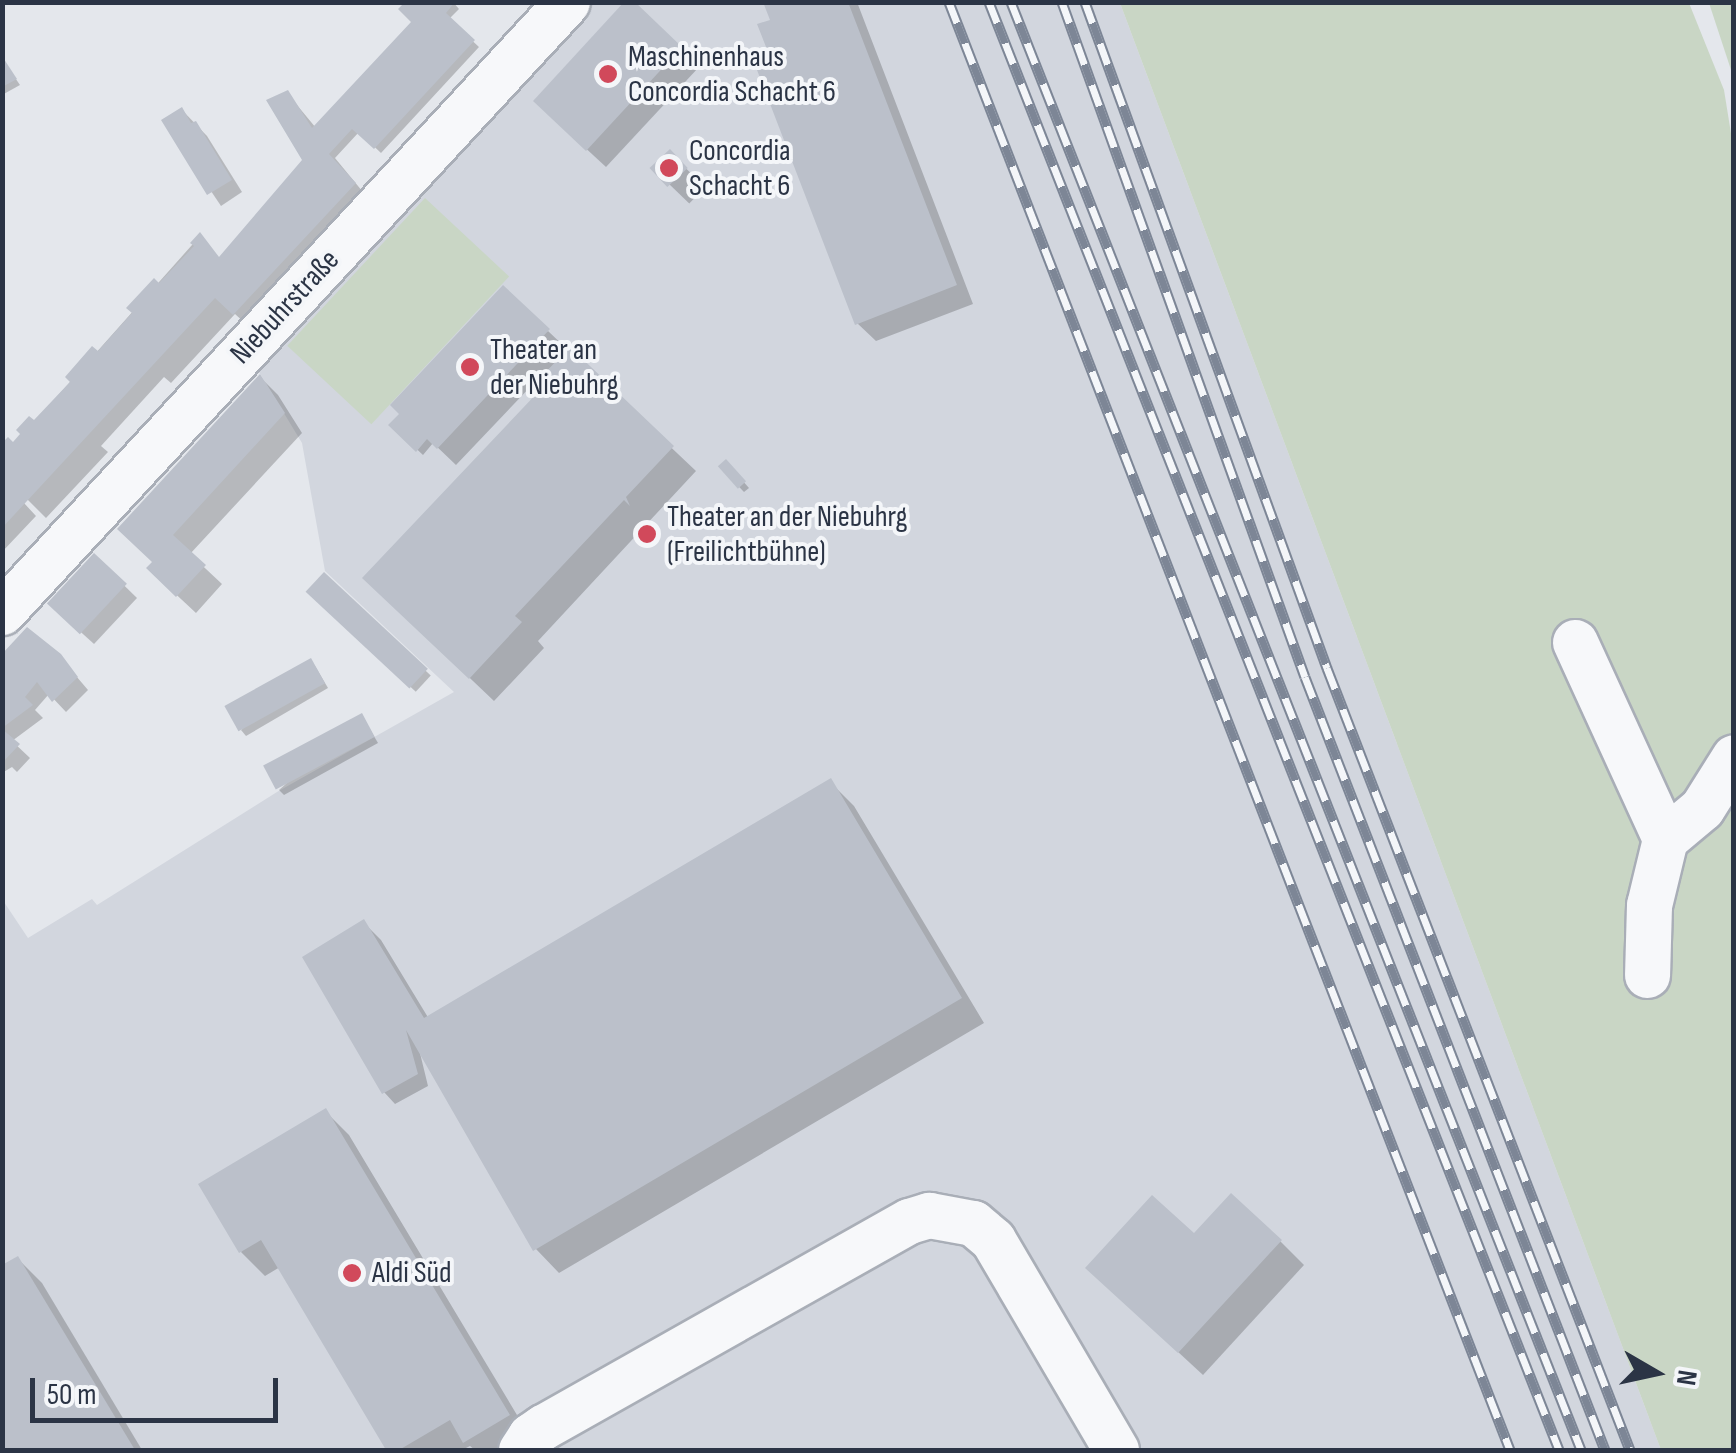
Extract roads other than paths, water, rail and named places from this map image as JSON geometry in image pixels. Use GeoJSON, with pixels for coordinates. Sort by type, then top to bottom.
{"type":"FeatureCollection","features":[{"type":"Feature","properties":{"kind":"street","name":"Niebuhrstraße"},"geometry":{"type":"LineString","coordinates":[[2,612],[567,2]]}},
{"type":"Feature","properties":{"kind":"street"},"geometry":{"type":"LineString","coordinates":[[1575,642],[1665,839]]}},
{"type":"Feature","properties":{"kind":"street"},"geometry":{"type":"LineString","coordinates":[[1647,974],[1649,905],[1665,839],[1702,808],[1734,757]]}},
{"type":"Feature","properties":{"kind":"street"},"geometry":{"type":"LineString","coordinates":[[521,1450],[530,1436],[561,1418],[908,1221],[929,1215],[974,1223],[992,1240],[1116,1450]]}},
{"type":"Feature","properties":{"kind":"railway"},"geometry":{"type":"LineString","coordinates":[[949,2],[1510,1450]]}},
{"type":"Feature","properties":{"kind":"railway"},"geometry":{"type":"LineString","coordinates":[[989,2],[1559,1450]]}},
{"type":"Feature","properties":{"kind":"railway"},"geometry":{"type":"LineString","coordinates":[[1011,2],[1581,1450]]}},
{"type":"Feature","properties":{"kind":"railway"},"geometry":{"type":"LineString","coordinates":[[1062,2],[1305,677],[1605,1450]]}},
{"type":"Feature","properties":{"kind":"railway"},"geometry":{"type":"LineString","coordinates":[[1085,2],[1327,668],[1630,1450]]}},
{"type":"Feature","properties":{"kind":"place","name":"Maschinenhaus Concordia Schacht 6"},"geometry":{"type":"Point","coordinates":[608,74]}},
{"type":"Feature","properties":{"kind":"place","name":"Concordia Schacht 6"},"geometry":{"type":"Point","coordinates":[669,168]}},
{"type":"Feature","properties":{"kind":"place","name":"Theater an der Niebuhrg"},"geometry":{"type":"Point","coordinates":[470,367]}},
{"type":"Feature","properties":{"kind":"place","name":"Theater an der Niebuhrg (Freilichtbühne)"},"geometry":{"type":"Point","coordinates":[647,534]}},
{"type":"Feature","properties":{"kind":"place","name":"Aldi Süd"},"geometry":{"type":"Point","coordinates":[352,1273]}}]}
